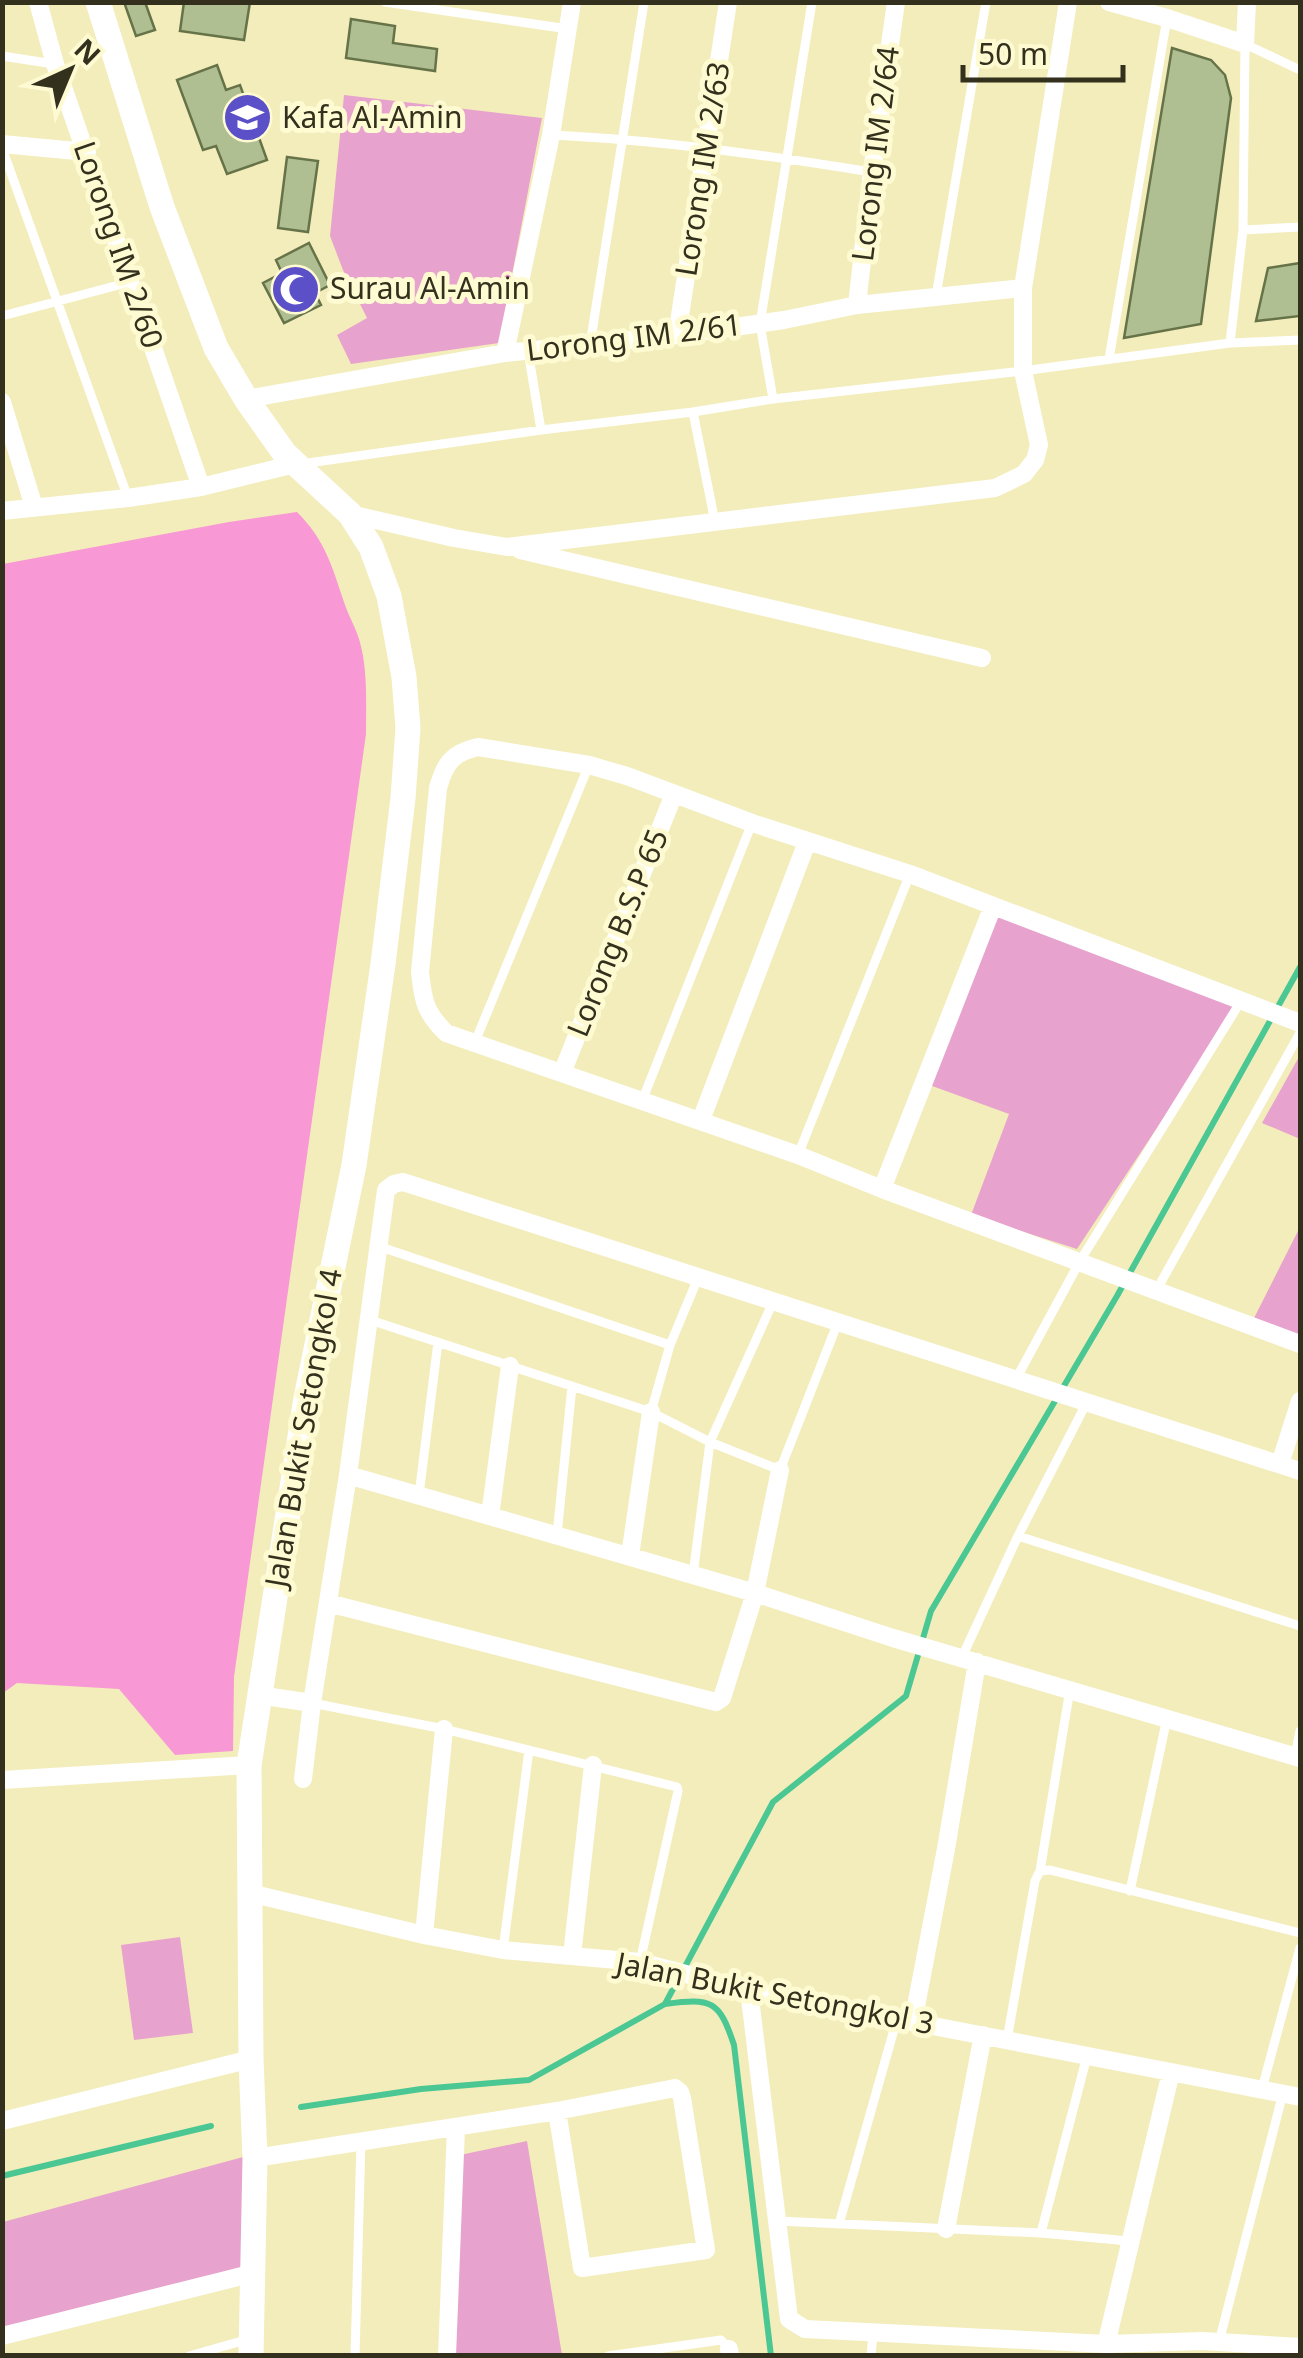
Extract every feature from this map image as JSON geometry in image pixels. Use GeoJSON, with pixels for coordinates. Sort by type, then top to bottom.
{"type":"FeatureCollection","features":[{"type":"Feature","properties":{"kind":"street","name":"Lorong IM 2/60"},"geometry":{"type":"LineString","coordinates":[[38,2],[202,487]]}},
{"type":"Feature","properties":{"kind":"street","name":"Jalan Bukit Setongkol 4"},"geometry":{"type":"LineString","coordinates":[[98,2],[162,206],[216,348],[285,454],[350,514],[371,547],[388,596],[406,694],[404,780],[354,1166],[306,1398],[249,1765],[255,2158],[252,2347]]}},
{"type":"Feature","properties":{"kind":"street"},"geometry":{"type":"LineString","coordinates":[[505,353],[551,136],[572,2]]}},
{"type":"Feature","properties":{"kind":"street","name":"Lorong IM 2/63"},"geometry":{"type":"LineString","coordinates":[[677,335],[728,2]]}},
{"type":"Feature","properties":{"kind":"street","name":"Lorong IM 2/64"},"geometry":{"type":"LineString","coordinates":[[857,305],[896,2]]}},
{"type":"Feature","properties":{"kind":"street"},"geometry":{"type":"LineString","coordinates":[[508,548],[995,488],[1024,474],[1035,460],[1039,445],[1023,371],[1023,288],[1068,2]]}},
{"type":"Feature","properties":{"kind":"street"},"geometry":{"type":"LineString","coordinates":[[1109,2],[1245,44],[1247,2]]}},
{"type":"Feature","properties":{"kind":"street"},"geometry":{"type":"LineString","coordinates":[[2,146],[86,152]]}},
{"type":"Feature","properties":{"kind":"street","name":"Lorong IM 2/61"},"geometry":{"type":"LineString","coordinates":[[246,399],[505,353],[760,324],[857,305],[1023,288]]}},
{"type":"Feature","properties":{"kind":"street"},"geometry":{"type":"LineString","coordinates":[[2,402],[34,507]]}},
{"type":"Feature","properties":{"kind":"street"},"geometry":{"type":"LineString","coordinates":[[2,511],[202,487],[295,464]]}},
{"type":"Feature","properties":{"kind":"street"},"geometry":{"type":"LineString","coordinates":[[350,514],[982,658]]}},
{"type":"Feature","properties":{"kind":"street"},"geometry":{"type":"LineString","coordinates":[[1294,1020],[910,874],[806,842],[627,776],[589,765],[478,747],[460,751],[442,773],[420,972],[422,997],[430,1016],[446,1033],[798,1155],[1300,1344]]}},
{"type":"Feature","properties":{"kind":"street","name":"Lorong B.S.P 65"},"geometry":{"type":"LineString","coordinates":[[562,1073],[674,794]]}},
{"type":"Feature","properties":{"kind":"street"},"geometry":{"type":"LineString","coordinates":[[701,1120],[806,842]]}},
{"type":"Feature","properties":{"kind":"street"},"geometry":{"type":"LineString","coordinates":[[882,1189],[993,906]]}},
{"type":"Feature","properties":{"kind":"street"},"geometry":{"type":"LineString","coordinates":[[303,1780],[386,1190],[394,1184],[403,1182],[1300,1471]]}},
{"type":"Feature","properties":{"kind":"street"},"geometry":{"type":"LineString","coordinates":[[490,1516],[510,1366]]}},
{"type":"Feature","properties":{"kind":"street"},"geometry":{"type":"LineString","coordinates":[[1280,1464],[1300,1401]]}},
{"type":"Feature","properties":{"kind":"street"},"geometry":{"type":"LineString","coordinates":[[630,1556],[651,1412]]}},
{"type":"Feature","properties":{"kind":"street"},"geometry":{"type":"LineString","coordinates":[[328,1603],[716,1702],[722,1698],[755,1592],[780,1470]]}},
{"type":"Feature","properties":{"kind":"street"},"geometry":{"type":"LineString","coordinates":[[348,1475],[755,1592],[893,1638],[1298,1757]]}},
{"type":"Feature","properties":{"kind":"street"},"geometry":{"type":"LineString","coordinates":[[905,2020],[946,1849],[966,1658]]}},
{"type":"Feature","properties":{"kind":"street"},"geometry":{"type":"LineString","coordinates":[[258,1694],[312,1703]]}},
{"type":"Feature","properties":{"kind":"street"},"geometry":{"type":"LineString","coordinates":[[424,1935],[444,1729]]}},
{"type":"Feature","properties":{"kind":"street"},"geometry":{"type":"LineString","coordinates":[[2,1780],[249,1765]]}},
{"type":"Feature","properties":{"kind":"street"},"geometry":{"type":"LineString","coordinates":[[572,1956],[593,1765]]}},
{"type":"Feature","properties":{"kind":"street","name":"Jalan Bukit Setongkol 3"},"geometry":{"type":"LineString","coordinates":[[250,1893],[424,1935],[503,1950],[640,1962],[748,1990],[1292,2095]]}},
{"type":"Feature","properties":{"kind":"street"},"geometry":{"type":"LineString","coordinates":[[748,1990],[789,2319],[805,2330],[1105,2350],[1300,2347]]}},
{"type":"Feature","properties":{"kind":"street"},"geometry":{"type":"LineString","coordinates":[[946,2228],[984,2035]]}},
{"type":"Feature","properties":{"kind":"street"},"geometry":{"type":"LineString","coordinates":[[2,2121],[251,2059]]}},
{"type":"Feature","properties":{"kind":"street"},"geometry":{"type":"LineString","coordinates":[[1105,2350],[1171,2072]]}},
{"type":"Feature","properties":{"kind":"street"},"geometry":{"type":"LineString","coordinates":[[255,2158],[557,2111],[675,2088],[680,2092],[706,2250],[582,2268],[557,2111]]}},
{"type":"Feature","properties":{"kind":"street"},"geometry":{"type":"LineString","coordinates":[[447,2356],[456,2127]]}},
{"type":"Feature","properties":{"kind":"street"},"geometry":{"type":"LineString","coordinates":[[2,2336],[254,2273]]}},
{"type":"Feature","properties":{"kind":"lane"},"geometry":{"type":"LineString","coordinates":[[384,2],[568,29]]}},
{"type":"Feature","properties":{"kind":"lane"},"geometry":{"type":"LineString","coordinates":[[590,345],[644,2]]}},
{"type":"Feature","properties":{"kind":"lane"},"geometry":{"type":"LineString","coordinates":[[773,399],[760,324],[812,2]]}},
{"type":"Feature","properties":{"kind":"lane"},"geometry":{"type":"LineString","coordinates":[[936,298],[986,2]]}},
{"type":"Feature","properties":{"kind":"lane"},"geometry":{"type":"LineString","coordinates":[[1109,358],[1167,18]]}},
{"type":"Feature","properties":{"kind":"lane"},"geometry":{"type":"LineString","coordinates":[[1230,343],[1243,230],[1245,44],[1300,70]]}},
{"type":"Feature","properties":{"kind":"lane"},"geometry":{"type":"LineString","coordinates":[[2,56],[56,64]]}},
{"type":"Feature","properties":{"kind":"lane"},"geometry":{"type":"LineString","coordinates":[[551,136],[705,148],[872,172]]}},
{"type":"Feature","properties":{"kind":"lane"},"geometry":{"type":"LineString","coordinates":[[2,146],[128,498]]}},
{"type":"Feature","properties":{"kind":"lane"},"geometry":{"type":"LineString","coordinates":[[1243,230],[1300,226]]}},
{"type":"Feature","properties":{"kind":"lane"},"geometry":{"type":"LineString","coordinates":[[2,316],[132,282]]}},
{"type":"Feature","properties":{"kind":"lane"},"geometry":{"type":"LineString","coordinates":[[295,464],[773,399],[1230,343],[1300,340]]}},
{"type":"Feature","properties":{"kind":"lane"},"geometry":{"type":"LineString","coordinates":[[528,351],[541,430]]}},
{"type":"Feature","properties":{"kind":"lane"},"geometry":{"type":"LineString","coordinates":[[693,412],[716,523]]}},
{"type":"Feature","properties":{"kind":"lane"},"geometry":{"type":"LineString","coordinates":[[474,1042],[589,765]]}},
{"type":"Feature","properties":{"kind":"lane"},"geometry":{"type":"LineString","coordinates":[[642,1101],[752,823]]}},
{"type":"Feature","properties":{"kind":"lane"},"geometry":{"type":"LineString","coordinates":[[798,1155],[910,874]]}},
{"type":"Feature","properties":{"kind":"lane"},"geometry":{"type":"LineString","coordinates":[[1021,1381],[1080,1261],[1249,1002]]}},
{"type":"Feature","properties":{"kind":"lane"},"geometry":{"type":"LineString","coordinates":[[1156,1291],[1300,1033]]}},
{"type":"Feature","properties":{"kind":"lane"},"geometry":{"type":"LineString","coordinates":[[378,1246],[670,1345]]}},
{"type":"Feature","properties":{"kind":"lane"},"geometry":{"type":"LineString","coordinates":[[651,1412],[670,1345],[698,1276]]}},
{"type":"Feature","properties":{"kind":"lane"},"geometry":{"type":"LineString","coordinates":[[693,1575],[710,1442],[774,1301]]}},
{"type":"Feature","properties":{"kind":"lane"},"geometry":{"type":"LineString","coordinates":[[370,1320],[651,1412],[710,1442],[780,1470],[838,1322]]}},
{"type":"Feature","properties":{"kind":"lane"},"geometry":{"type":"LineString","coordinates":[[418,1495],[438,1342]]}},
{"type":"Feature","properties":{"kind":"lane"},"geometry":{"type":"LineString","coordinates":[[558,1535],[572,1386]]}},
{"type":"Feature","properties":{"kind":"lane"},"geometry":{"type":"LineString","coordinates":[[966,1658],[1018,1536],[1084,1402]]}},
{"type":"Feature","properties":{"kind":"lane"},"geometry":{"type":"LineString","coordinates":[[1018,1536],[1300,1626]]}},
{"type":"Feature","properties":{"kind":"lane"},"geometry":{"type":"LineString","coordinates":[[1007,2040],[1070,1689]]}},
{"type":"Feature","properties":{"kind":"lane"},"geometry":{"type":"LineString","coordinates":[[312,1703],[444,1729],[677,1787],[640,1962]]}},
{"type":"Feature","properties":{"kind":"lane"},"geometry":{"type":"LineString","coordinates":[[1130,1890],[1167,1718]]}},
{"type":"Feature","properties":{"kind":"lane"},"geometry":{"type":"LineString","coordinates":[[1298,1757],[1300,1731]]}},
{"type":"Feature","properties":{"kind":"lane"},"geometry":{"type":"LineString","coordinates":[[503,1950],[529,1750]]}},
{"type":"Feature","properties":{"kind":"lane"},"geometry":{"type":"LineString","coordinates":[[1040,1871],[1050,1870],[1300,1933]]}},
{"type":"Feature","properties":{"kind":"lane"},"geometry":{"type":"LineString","coordinates":[[1262,2090],[1300,1948]]}},
{"type":"Feature","properties":{"kind":"lane"},"geometry":{"type":"LineString","coordinates":[[838,2224],[905,2020]]}},
{"type":"Feature","properties":{"kind":"lane"},"geometry":{"type":"LineString","coordinates":[[1040,2234],[1087,2056]]}},
{"type":"Feature","properties":{"kind":"lane"},"geometry":{"type":"LineString","coordinates":[[1208,2347],[1292,2095]]}},
{"type":"Feature","properties":{"kind":"lane"},"geometry":{"type":"LineString","coordinates":[[355,2356],[361,2141]]}},
{"type":"Feature","properties":{"kind":"lane"},"geometry":{"type":"LineString","coordinates":[[778,2220],[1130,2241]]}},
{"type":"Feature","properties":{"kind":"lane"},"geometry":{"type":"LineString","coordinates":[[871,2356],[872,2333]]}},
{"type":"Feature","properties":{"kind":"lane"},"geometry":{"type":"LineString","coordinates":[[608,2356],[721,2340],[730,2352]]}},
{"type":"Feature","properties":{"kind":"lane"},"geometry":{"type":"LineString","coordinates":[[188,2356],[252,2347]]}},
{"type":"Feature","properties":{"kind":"shaded area"},"geometry":{"type":"Polygon","coordinates":[[[344,95],[542,118],[499,343],[351,364],[337,335],[367,318],[330,236],[344,95]]]}},
{"type":"Feature","properties":{"kind":"shaded area"},"geometry":{"type":"Polygon","coordinates":[[[297,512],[326,554],[359,639],[365,674],[366,734],[234,1677],[233,1751],[175,1755],[119,1689],[17,1683],[3,1693],[3,564],[297,512]]]}},
{"type":"Feature","properties":{"kind":"shaded area"},"geometry":{"type":"Polygon","coordinates":[[[993,906],[1242,999],[1077,1249],[971,1215],[1009,1114],[924,1083],[993,906]]]}},
{"type":"Feature","properties":{"kind":"shaded area"},"geometry":{"type":"Polygon","coordinates":[[[1300,1055],[1300,1139],[1262,1123],[1300,1055]]]}},
{"type":"Feature","properties":{"kind":"shaded area"},"geometry":{"type":"Polygon","coordinates":[[[1300,1227],[1300,1344],[1250,1326],[1300,1227]]]}},
{"type":"Feature","properties":{"kind":"shaded area"},"geometry":{"type":"Polygon","coordinates":[[[180,1937],[193,2033],[134,2040],[121,1945],[180,1937]]]}},
{"type":"Feature","properties":{"kind":"shaded area"},"geometry":{"type":"Polygon","coordinates":[[[527,2141],[562,2355],[454,2356],[460,2155],[527,2141]]]}},
{"type":"Feature","properties":{"kind":"shaded area"},"geometry":{"type":"Polygon","coordinates":[[[258,2153],[258,2268],[3,2331],[3,2222],[258,2153]]]}},
{"type":"Feature","properties":{"kind":"building"},"geometry":{"type":"Polygon","coordinates":[[[124,2],[145,2],[155,30],[136,36],[124,2]]]}},
{"type":"Feature","properties":{"kind":"building"},"geometry":{"type":"Polygon","coordinates":[[[184,2],[250,2],[244,40],[180,31],[184,2]]]}},
{"type":"Feature","properties":{"kind":"building"},"geometry":{"type":"Polygon","coordinates":[[[351,19],[395,26],[393,43],[437,49],[435,71],[346,58],[351,19]]]}},
{"type":"Feature","properties":{"kind":"building"},"geometry":{"type":"Polygon","coordinates":[[[1172,48],[1211,60],[1225,75],[1231,98],[1201,324],[1124,338],[1172,48]]]}},
{"type":"Feature","properties":{"kind":"building"},"geometry":{"type":"Polygon","coordinates":[[[217,65],[226,90],[240,85],[267,160],[227,174],[216,146],[203,150],[177,80],[217,65]]]}},
{"type":"Feature","properties":{"kind":"building"},"geometry":{"type":"Polygon","coordinates":[[[287,157],[318,161],[308,232],[278,228],[287,157]]]}},
{"type":"Feature","properties":{"kind":"building","name":"Surau Al-Amin"},"geometry":{"type":"Polygon","coordinates":[[[309,243],[330,285],[315,293],[321,305],[284,323],[263,283],[282,273],[276,260],[309,243]]]}},
{"type":"Feature","properties":{"kind":"building"},"geometry":{"type":"Polygon","coordinates":[[[1300,263],[1300,316],[1256,321],[1268,268],[1300,263]]]}},
{"type":"Feature","properties":{"kind":"waterway"},"geometry":{"type":"LineString","coordinates":[[301,2107],[421,2089],[529,2080],[665,2004],[773,1802],[906,1696],[931,1611],[1117,1296],[1300,967]]}},
{"type":"Feature","properties":{"kind":"waterway"},"geometry":{"type":"LineString","coordinates":[[665,2004],[712,2005],[724,2019],[734,2045],[771,2356]]}},
{"type":"Feature","properties":{"kind":"waterway"},"geometry":{"type":"LineString","coordinates":[[2,2176],[211,2126]]}},
{"type":"Feature","properties":{"kind":"place","name":"Kafa Al-Amin"},"geometry":{"type":"Point","coordinates":[247,118]}},
{"type":"Feature","properties":{"kind":"place","name":"Surau Al-Amin"},"geometry":{"type":"Point","coordinates":[295,289]}}]}
